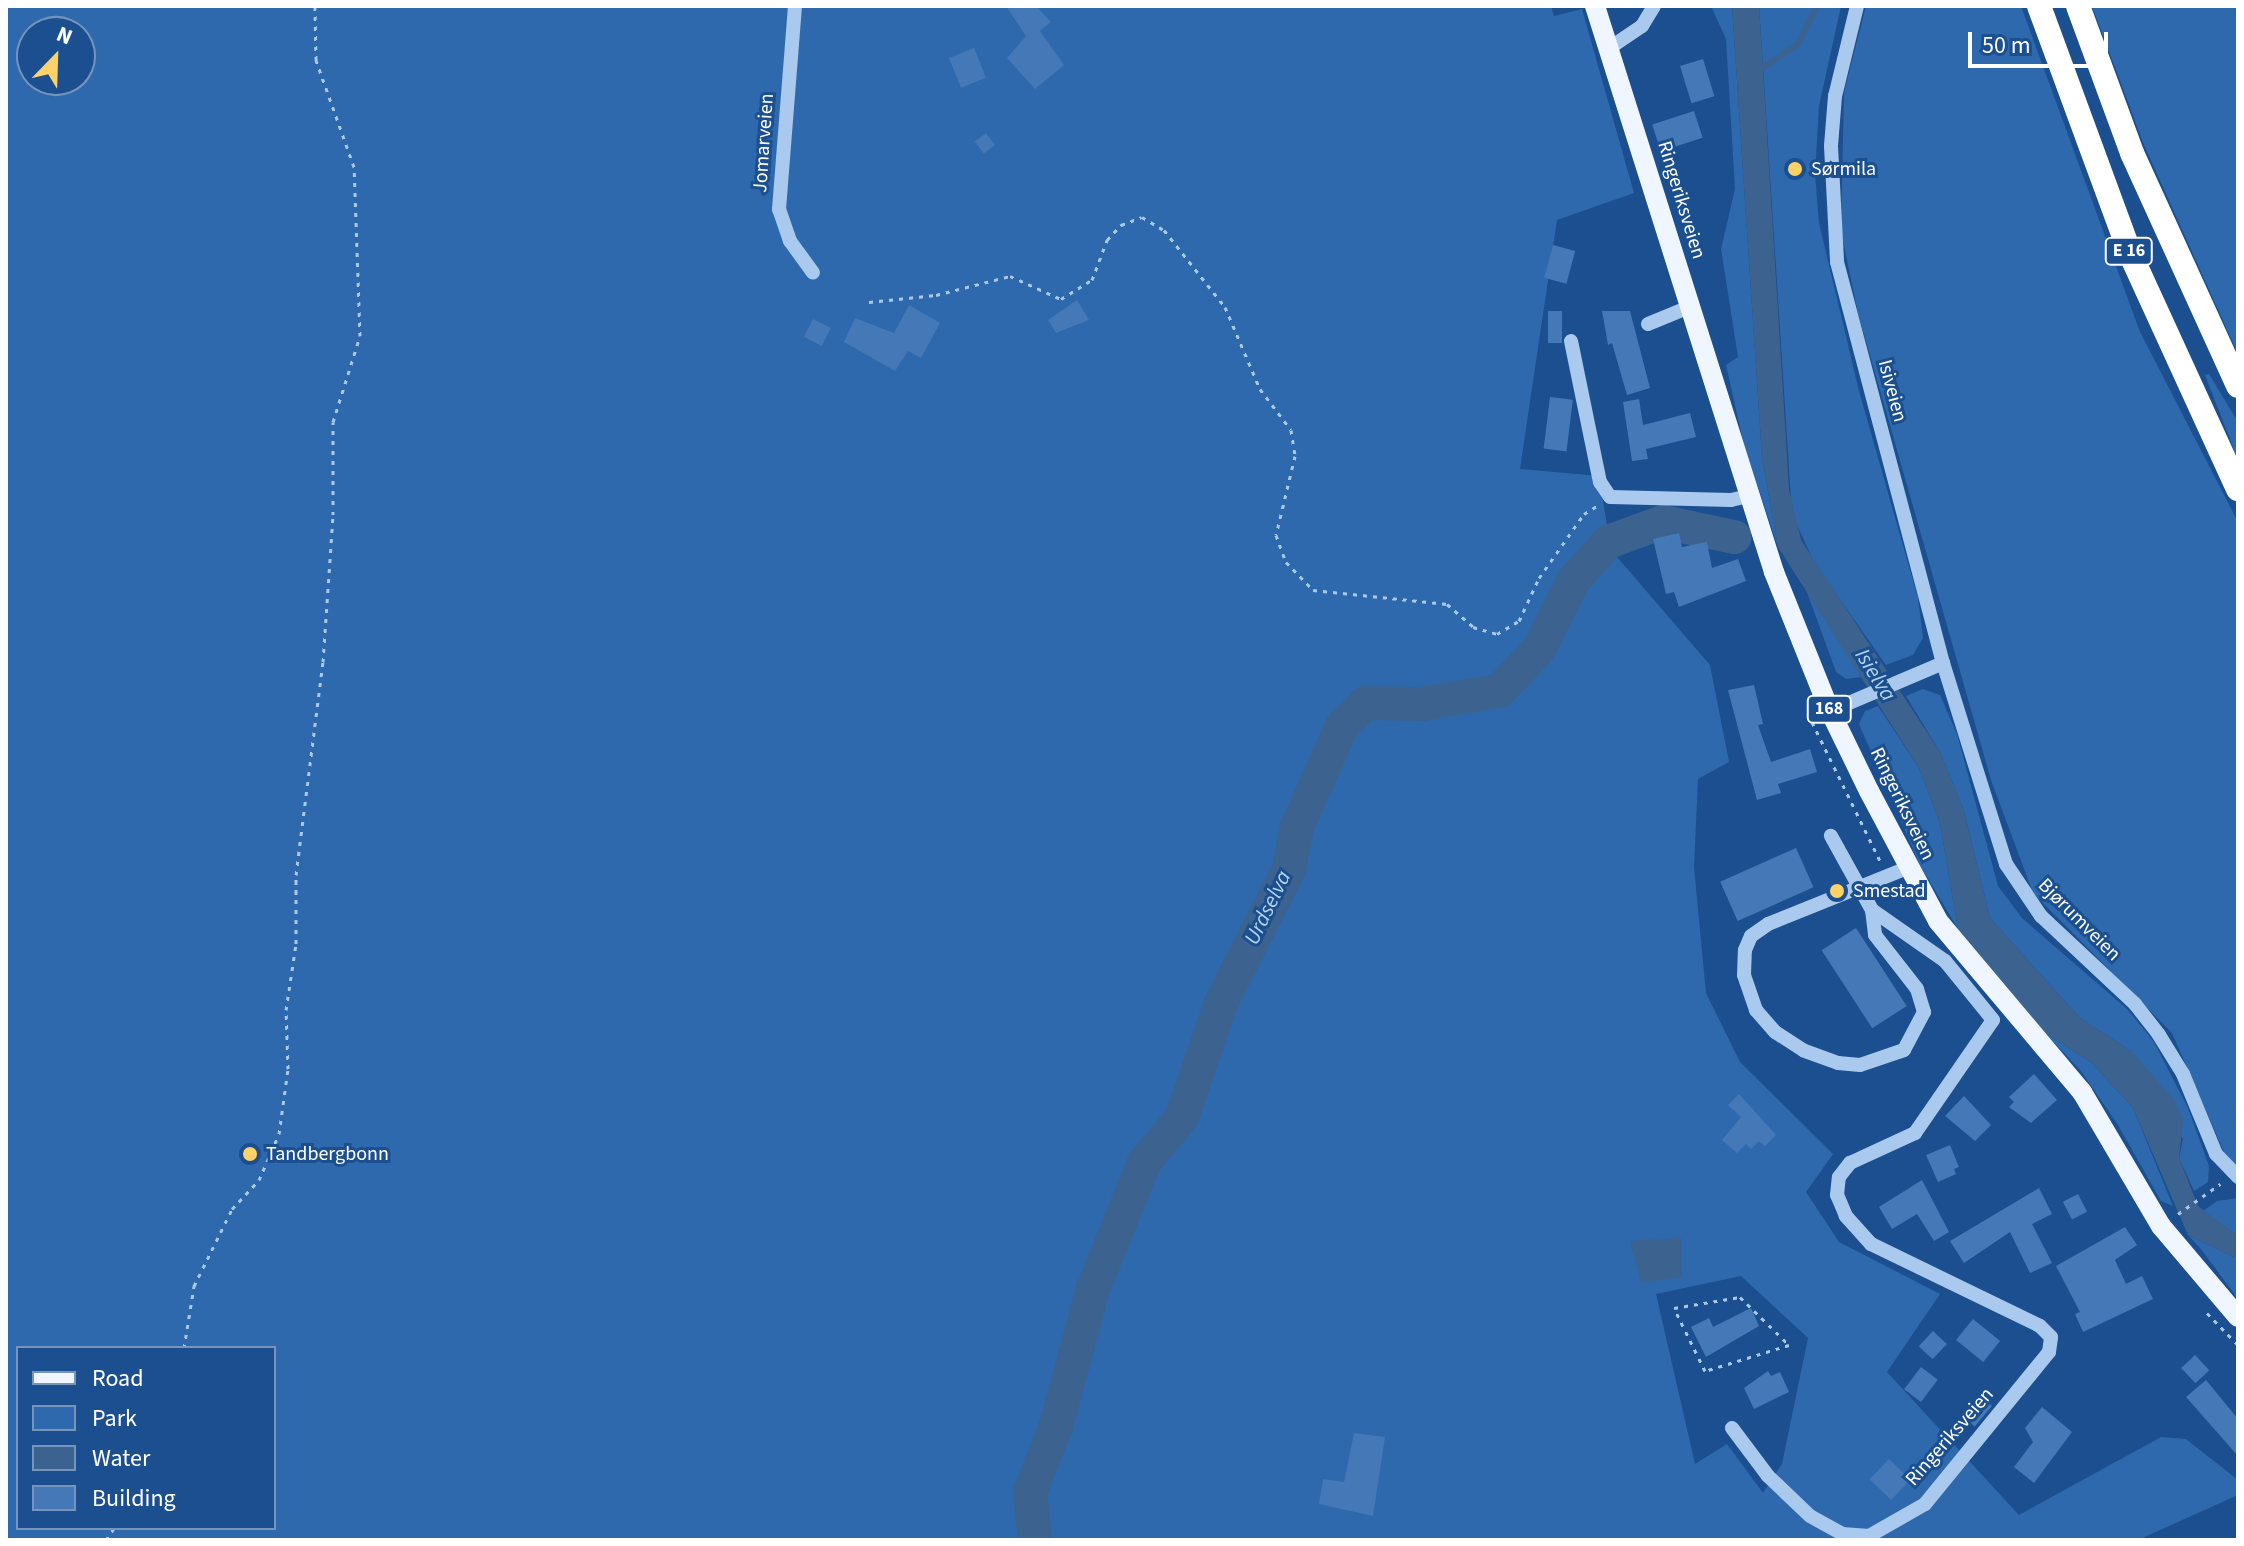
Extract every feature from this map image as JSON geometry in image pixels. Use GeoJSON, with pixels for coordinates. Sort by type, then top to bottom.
{"type":"FeatureCollection","features":[{"type":"Feature","properties":{"kind":"highway","name":"E 16"},"geometry":{"type":"LineString","coordinates":[[2039,6],[2129,251],[2238,489]]}},
{"type":"Feature","properties":{"kind":"highway","name":"E 16"},"geometry":{"type":"LineString","coordinates":[[2078,6],[2132,153],[2238,386]]}},
{"type":"Feature","properties":{"kind":"main road","name":"Ringeriksveien"},"geometry":{"type":"LineString","coordinates":[[1596,7],[1749,496],[1830,711],[1907,868],[1938,921],[2082,1092],[2169,1238],[2238,1317]]}},
{"type":"Feature","properties":{"kind":"street","name":"Jomarveien"},"geometry":{"type":"LineString","coordinates":[[795,6],[779,209],[790,241],[813,273]]}},
{"type":"Feature","properties":{"kind":"street"},"geometry":{"type":"LineString","coordinates":[[1608,49],[1642,26],[1654,6]]}},
{"type":"Feature","properties":{"kind":"street","name":"Isiveien"},"geometry":{"type":"LineString","coordinates":[[1857,6],[1835,96],[1831,146],[1837,262],[1943,663]]}},
{"type":"Feature","properties":{"kind":"street"},"geometry":{"type":"LineString","coordinates":[[1648,324],[1689,307]]}},
{"type":"Feature","properties":{"kind":"street"},"geometry":{"type":"LineString","coordinates":[[1571,341],[1600,482],[1610,497],[1731,500],[1749,496]]}},
{"type":"Feature","properties":{"kind":"street"},"geometry":{"type":"LineString","coordinates":[[1830,711],[1943,663]]}},
{"type":"Feature","properties":{"kind":"street","name":"Bjørumveien"},"geometry":{"type":"LineString","coordinates":[[1943,663],[2017,884],[2041,916],[2135,1004],[2159,1035],[2183,1074],[2216,1154],[2238,1177]]}},
{"type":"Feature","properties":{"kind":"street","name":"Ringeriksveien"},"geometry":{"type":"LineString","coordinates":[[1732,1428],[1768,1476],[1810,1516],[1842,1534],[1869,1536],[1925,1504],[2049,1352],[2051,1337],[2040,1326],[1871,1244],[1846,1216],[1837,1195],[1839,1177],[1850,1163],[1915,1133],[1993,1020],[1945,961],[1872,910],[1831,836]]}},
{"type":"Feature","properties":{"kind":"street"},"geometry":{"type":"LineString","coordinates":[[1872,910],[1875,935],[1917,989],[1924,1012],[1904,1050],[1860,1065],[1838,1063],[1803,1050],[1775,1032],[1756,1010],[1744,975],[1745,950],[1751,936],[1768,924],[1859,891],[1907,868]]}},
{"type":"Feature","properties":{"kind":"path"},"geometry":{"type":"LineString","coordinates":[[184,1346],[194,1286],[232,1209],[259,1180],[279,1134],[288,1069],[286,1010],[296,944],[296,875],[323,662],[333,515],[333,422],[360,336],[354,167],[316,60],[315,6]]}},
{"type":"Feature","properties":{"kind":"path"},"geometry":{"type":"LineString","coordinates":[[869,302],[936,295],[1010,276],[1061,299],[1092,280],[1107,240],[1121,225],[1142,217],[1164,230],[1225,307],[1260,389],[1291,430],[1295,456],[1276,535],[1286,562],[1313,590],[1447,604],[1473,627],[1497,634],[1519,621],[1539,578],[1584,514],[1610,497]]}},
{"type":"Feature","properties":{"kind":"path"},"geometry":{"type":"LineString","coordinates":[[2177,1214],[2209,1193]]}},
{"type":"Feature","properties":{"kind":"path"},"geometry":{"type":"LineString","coordinates":[[1740,1297],[1789,1345],[1705,1371],[1674,1308],[1740,1297]]}},
{"type":"Feature","properties":{"kind":"green space"},"geometry":{"type":"Polygon","coordinates":[[[6,6],[1551,6],[1554,16],[1582,9],[1634,193],[1557,220],[1520,469],[1599,476],[1611,550],[1710,665],[1729,762],[1698,779],[1694,867],[1706,993],[1740,1062],[1833,1154],[1806,1192],[1839,1242],[1940,1294],[1887,1372],[2019,1515],[2161,1437],[2186,1439],[2238,1480],[2238,1495],[2138,1540],[6,1540],[6,6]],[[1741,1276],[1656,1294],[1695,1464],[1727,1444],[1763,1493],[1782,1464],[1808,1338],[1741,1276]]]}},
{"type":"Feature","properties":{"kind":"green space"},"geometry":{"type":"Polygon","coordinates":[[[1711,6],[1732,6],[1762,457],[1778,547],[1744,445],[1726,365],[1738,357],[1721,249],[1735,189],[1726,39],[1711,6]]]}},
{"type":"Feature","properties":{"kind":"green space"},"geometry":{"type":"Polygon","coordinates":[[[1759,6],[1841,6],[1819,106],[1815,174],[1819,223],[1859,391],[1918,598],[1923,638],[1913,655],[1886,665],[1815,564],[1792,514],[1759,6]]]}},
{"type":"Feature","properties":{"kind":"green space"},"geometry":{"type":"Polygon","coordinates":[[[1866,6],[2021,6],[2140,332],[2238,522],[2238,1168],[2227,1159],[2172,1033],[2033,893],[1991,780],[1858,313],[1841,231],[1844,92],[1866,6]]]}},
{"type":"Feature","properties":{"kind":"green space"},"geometry":{"type":"Polygon","coordinates":[[[2092,6],[2238,6],[2238,354],[2144,145],[2092,6]]]}},
{"type":"Feature","properties":{"kind":"green space"},"geometry":{"type":"Polygon","coordinates":[[[2209,374],[2238,422],[2238,460],[2205,375],[2209,374]]]}},
{"type":"Feature","properties":{"kind":"green space"},"geometry":{"type":"Polygon","coordinates":[[[1807,592],[1861,677],[1846,679],[1836,672],[1807,592]]]}},
{"type":"Feature","properties":{"kind":"green space"},"geometry":{"type":"Polygon","coordinates":[[[1923,689],[1940,695],[1957,734],[1998,886],[2022,918],[2128,1010],[2154,1042],[2188,1108],[2209,1166],[2208,1182],[2194,1191],[2179,1158],[2183,1139],[2131,1051],[2080,1018],[1990,918],[1964,811],[1940,752],[1906,696],[1923,689]]]}},
{"type":"Feature","properties":{"kind":"green space"},"geometry":{"type":"Polygon","coordinates":[[[1878,706],[1919,768],[1940,823],[1958,929],[1921,867],[1859,724],[1865,711],[1878,706]]]}},
{"type":"Feature","properties":{"kind":"green space"},"geometry":{"type":"Polygon","coordinates":[[[2046,1034],[2091,1062],[2133,1108],[2173,1206],[2161,1201],[2118,1125],[2081,1071],[2046,1034]]]}},
{"type":"Feature","properties":{"kind":"green space"},"geometry":{"type":"Polygon","coordinates":[[[2238,1198],[2238,1236],[2203,1211],[2217,1201],[2238,1198]]]}},
{"type":"Feature","properties":{"kind":"green space"},"geometry":{"type":"Polygon","coordinates":[[[2188,1235],[2238,1259],[2238,1299],[2201,1249],[2188,1235]]]}},
{"type":"Feature","properties":{"kind":"water","name":"Isielva"},"geometry":{"type":"Polygon","coordinates":[[[1732,6],[1759,6],[1789,489],[1801,540],[1940,752],[1964,811],[1990,918],[2080,1018],[2131,1051],[2175,1101],[2183,1120],[2179,1158],[2198,1206],[2238,1236],[2238,1259],[2188,1235],[2133,1108],[2091,1062],[2046,1034],[1958,929],[1940,823],[1919,768],[1778,547],[1762,457],[1732,6]]]}},
{"type":"Feature","properties":{"kind":"water"},"geometry":{"type":"Polygon","coordinates":[[[1682,1238],[1682,1277],[1641,1283],[1630,1241],[1682,1238]]]}},
{"type":"Feature","properties":{"kind":"building"},"geometry":{"type":"Polygon","coordinates":[[[1006,6],[1036,6],[1051,22],[1040,31],[1064,65],[1035,89],[1007,58],[1026,36],[1006,6]]]}},
{"type":"Feature","properties":{"kind":"building"},"geometry":{"type":"Polygon","coordinates":[[[974,48],[986,78],[961,88],[949,58],[974,48]]]}},
{"type":"Feature","properties":{"kind":"building"},"geometry":{"type":"Polygon","coordinates":[[[1703,59],[1714,96],[1691,103],[1680,66],[1703,59]]]}},
{"type":"Feature","properties":{"kind":"building"},"geometry":{"type":"Polygon","coordinates":[[[1694,111],[1703,138],[1661,151],[1652,125],[1694,111]]]}},
{"type":"Feature","properties":{"kind":"building"},"geometry":{"type":"Polygon","coordinates":[[[986,133],[995,145],[984,153],[975,141],[986,133]]]}},
{"type":"Feature","properties":{"kind":"building"},"geometry":{"type":"Polygon","coordinates":[[[1553,245],[1575,251],[1566,284],[1544,278],[1553,245]]]}},
{"type":"Feature","properties":{"kind":"building"},"geometry":{"type":"Polygon","coordinates":[[[1077,300],[1089,320],[1056,333],[1048,320],[1077,300]]]}},
{"type":"Feature","properties":{"kind":"building"},"geometry":{"type":"Polygon","coordinates":[[[909,305],[940,323],[921,358],[908,351],[895,371],[844,342],[855,318],[894,333],[909,305]]]}},
{"type":"Feature","properties":{"kind":"building"},"geometry":{"type":"Polygon","coordinates":[[[1548,311],[1562,311],[1562,343],[1548,343],[1548,311]]]}},
{"type":"Feature","properties":{"kind":"building"},"geometry":{"type":"Polygon","coordinates":[[[1602,311],[1630,311],[1650,388],[1627,395],[1612,343],[1608,345],[1602,311]]]}},
{"type":"Feature","properties":{"kind":"building"},"geometry":{"type":"Polygon","coordinates":[[[813,319],[831,328],[822,346],[804,337],[813,319]]]}},
{"type":"Feature","properties":{"kind":"building"},"geometry":{"type":"Polygon","coordinates":[[[1550,397],[1573,400],[1566,451],[1544,449],[1550,397]]]}},
{"type":"Feature","properties":{"kind":"building"},"geometry":{"type":"Polygon","coordinates":[[[1639,399],[1643,425],[1690,413],[1696,437],[1646,449],[1648,459],[1632,461],[1623,402],[1639,399]]]}},
{"type":"Feature","properties":{"kind":"building"},"geometry":{"type":"Polygon","coordinates":[[[1679,533],[1682,547],[1707,542],[1712,568],[1738,559],[1746,581],[1679,607],[1674,592],[1666,594],[1653,539],[1679,533]]]}},
{"type":"Feature","properties":{"kind":"building"},"geometry":{"type":"Polygon","coordinates":[[[1754,685],[1763,724],[1758,725],[1771,762],[1810,749],[1817,772],[1778,784],[1781,793],[1757,800],[1728,690],[1754,685]]]}},
{"type":"Feature","properties":{"kind":"building"},"geometry":{"type":"Polygon","coordinates":[[[1796,848],[1813,887],[1738,921],[1720,882],[1796,848]]]}},
{"type":"Feature","properties":{"kind":"building"},"geometry":{"type":"Polygon","coordinates":[[[1856,928],[1907,1006],[1872,1028],[1822,950],[1856,928]]]}},
{"type":"Feature","properties":{"kind":"building"},"geometry":{"type":"Polygon","coordinates":[[[2034,1074],[2057,1100],[2031,1123],[2009,1107],[2014,1102],[2009,1097],[2034,1074]]]}},
{"type":"Feature","properties":{"kind":"building"},"geometry":{"type":"Polygon","coordinates":[[[1739,1094],[1776,1135],[1765,1146],[1759,1141],[1751,1149],[1746,1144],[1737,1153],[1722,1140],[1747,1110],[1741,1117],[1728,1105],[1739,1094]]]}},
{"type":"Feature","properties":{"kind":"building"},"geometry":{"type":"Polygon","coordinates":[[[1964,1096],[1991,1125],[1975,1141],[1945,1116],[1964,1096]]]}},
{"type":"Feature","properties":{"kind":"building"},"geometry":{"type":"Polygon","coordinates":[[[1950,1145],[1959,1167],[1954,1169],[1956,1174],[1938,1182],[1926,1155],[1950,1145]]]}},
{"type":"Feature","properties":{"kind":"building"},"geometry":{"type":"Polygon","coordinates":[[[1922,1180],[1949,1232],[1934,1241],[1917,1214],[1892,1229],[1879,1207],[1922,1180]]]}},
{"type":"Feature","properties":{"kind":"building"},"geometry":{"type":"Polygon","coordinates":[[[2039,1188],[2052,1214],[2032,1224],[2052,1263],[2030,1273],[2010,1232],[1964,1263],[1950,1241],[2039,1188]]]}},
{"type":"Feature","properties":{"kind":"building"},"geometry":{"type":"Polygon","coordinates":[[[2078,1194],[2087,1212],[2072,1220],[2063,1202],[2078,1194]]]}},
{"type":"Feature","properties":{"kind":"building"},"geometry":{"type":"Polygon","coordinates":[[[2125,1227],[2137,1245],[2115,1260],[2126,1284],[2142,1276],[2153,1299],[2083,1332],[2075,1314],[2080,1312],[2056,1266],[2125,1227]]]}},
{"type":"Feature","properties":{"kind":"building"},"geometry":{"type":"Polygon","coordinates":[[[1751,1308],[1759,1326],[1706,1357],[1691,1327],[1709,1318],[1713,1327],[1751,1308]]]}},
{"type":"Feature","properties":{"kind":"building"},"geometry":{"type":"Polygon","coordinates":[[[1973,1319],[2000,1341],[1983,1362],[1956,1340],[1973,1319]]]}},
{"type":"Feature","properties":{"kind":"building"},"geometry":{"type":"Polygon","coordinates":[[[1933,1331],[1947,1344],[1933,1359],[1919,1346],[1933,1331]]]}},
{"type":"Feature","properties":{"kind":"building"},"geometry":{"type":"Polygon","coordinates":[[[2195,1355],[2209,1370],[2195,1383],[2181,1368],[2195,1355]]]}},
{"type":"Feature","properties":{"kind":"building"},"geometry":{"type":"Polygon","coordinates":[[[1921,1367],[1938,1380],[1921,1402],[1904,1389],[1921,1367]]]}},
{"type":"Feature","properties":{"kind":"building"},"geometry":{"type":"Polygon","coordinates":[[[1768,1371],[1771,1376],[1780,1372],[1789,1392],[1754,1409],[1744,1388],[1768,1371]]]}},
{"type":"Feature","properties":{"kind":"building"},"geometry":{"type":"Polygon","coordinates":[[[2206,1380],[2238,1419],[2238,1456],[2186,1397],[2206,1380]]]}},
{"type":"Feature","properties":{"kind":"building"},"geometry":{"type":"Polygon","coordinates":[[[1979,1395],[1992,1406],[1975,1427],[1962,1416],[1979,1395]]]}},
{"type":"Feature","properties":{"kind":"building"},"geometry":{"type":"Polygon","coordinates":[[[2042,1407],[2072,1432],[2034,1483],[2014,1467],[2033,1442],[2025,1428],[2042,1407]]]}},
{"type":"Feature","properties":{"kind":"building"},"geometry":{"type":"Polygon","coordinates":[[[1354,1433],[1385,1437],[1373,1516],[1319,1504],[1323,1479],[1344,1482],[1354,1433]]]}},
{"type":"Feature","properties":{"kind":"building"},"geometry":{"type":"Polygon","coordinates":[[[1889,1459],[1911,1480],[1891,1500],[1870,1479],[1889,1459]]]}},
{"type":"Feature","properties":{"kind":"waterway"},"geometry":{"type":"LineString","coordinates":[[1756,72],[1798,44],[1817,6]]}},
{"type":"Feature","properties":{"kind":"waterway","name":"Urdselva"},"geometry":{"type":"LineString","coordinates":[[1035,1540],[1030,1492],[1056,1426],[1093,1289],[1144,1163],[1182,1117],[1221,1003],[1289,869],[1297,827],[1342,726],[1366,703],[1422,704],[1499,691],[1539,649],[1573,581],[1608,542],[1663,522],[1734,537]]}},
{"type":"Feature","properties":{"kind":"place","name":"Sørmila"},"geometry":{"type":"Point","coordinates":[1795,169]}},
{"type":"Feature","properties":{"kind":"place","name":"Smestad"},"geometry":{"type":"Point","coordinates":[1837,891]}},
{"type":"Feature","properties":{"kind":"place","name":"Tandbergbonn"},"geometry":{"type":"Point","coordinates":[250,1154]}}]}
